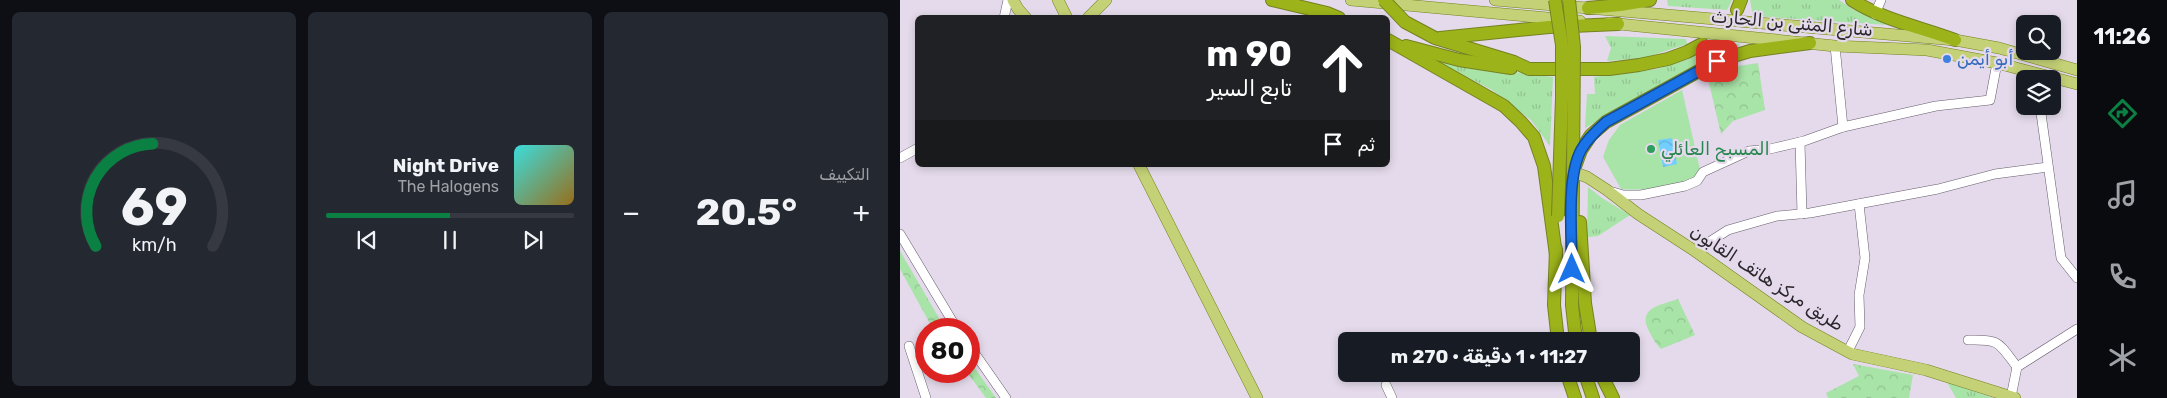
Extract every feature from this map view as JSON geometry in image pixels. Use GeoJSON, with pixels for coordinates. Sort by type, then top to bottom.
{"type":"FeatureCollection","features":[{"type":"Feature","properties":{"kind":"highway"},"geometry":{"type":"LineString","coordinates":[[1272,0],[1332,15]]}},
{"type":"Feature","properties":{"kind":"highway"},"geometry":{"type":"LineString","coordinates":[[1384,0],[1406,22],[1435,38],[1514,62],[1529,70]]}},
{"type":"Feature","properties":{"kind":"highway"},"geometry":{"type":"LineString","coordinates":[[1555,0],[1562,45],[1562,98],[1554,305],[1557,332]]}},
{"type":"Feature","properties":{"kind":"highway"},"geometry":{"type":"LineString","coordinates":[[1569,0],[1574,47],[1572,305],[1575,332]]}},
{"type":"Feature","properties":{"kind":"highway"},"geometry":{"type":"LineString","coordinates":[[1574,101],[1583,4],[1620,5],[1650,0]]}},
{"type":"Feature","properties":{"kind":"highway"},"geometry":{"type":"LineString","coordinates":[[1852,0],[1879,7],[1955,40]]}},
{"type":"Feature","properties":{"kind":"highway"},"geometry":{"type":"LineString","coordinates":[[1435,38],[1549,27],[1618,24]]}},
{"type":"Feature","properties":{"kind":"highway"},"geometry":{"type":"LineString","coordinates":[[1392,42],[1504,106],[1534,137],[1544,166],[1556,256]]}},
{"type":"Feature","properties":{"kind":"highway"},"geometry":{"type":"LineString","coordinates":[[1392,42],[1459,60],[1529,70],[1609,68],[1639,65],[1668,59],[1702,44]]}},
{"type":"Feature","properties":{"kind":"highway"},"geometry":{"type":"LineString","coordinates":[[1590,332],[1585,304],[1578,206],[1573,176],[1580,150],[1591,135],[1606,122],[1717,61],[1750,51],[1810,44]]}},
{"type":"Feature","properties":{"kind":"highway"},"geometry":{"type":"LineString","coordinates":[[1570,382],[1575,398]]}},
{"type":"Feature","properties":{"kind":"highway"},"geometry":{"type":"LineString","coordinates":[[1588,382],[1593,398]]}},
{"type":"Feature","properties":{"kind":"highway"},"geometry":{"type":"LineString","coordinates":[[1605,382],[1614,398]]}},
{"type":"Feature","properties":{"kind":"main road"},"geometry":{"type":"LineString","coordinates":[[1013,0],[1023,15]]}},
{"type":"Feature","properties":{"kind":"main road"},"geometry":{"type":"LineString","coordinates":[[1058,0],[1065,15]]}},
{"type":"Feature","properties":{"kind":"main road"},"geometry":{"type":"LineString","coordinates":[[1091,15],[1108,0]]}},
{"type":"Feature","properties":{"kind":"main road"},"geometry":{"type":"LineString","coordinates":[[1102,15],[1108,0]]}},
{"type":"Feature","properties":{"kind":"main road","name":"شارع المثنى بن الحارث"},"geometry":{"type":"LineString","coordinates":[[1351,0],[1618,24],[1810,44],[1927,50],[1996,63],[2020,70]]}},
{"type":"Feature","properties":{"kind":"main road","name":"شارع المثنى بن الحارث"},"geometry":{"type":"LineString","coordinates":[[1494,0],[1583,4],[1955,40],[1999,48],[2077,70]]}},
{"type":"Feature","properties":{"kind":"main road","name":"شارع المثنى بن الحارث"},"geometry":{"type":"LineString","coordinates":[[2061,81],[2077,84]]}},
{"type":"Feature","properties":{"kind":"main road"},"geometry":{"type":"LineString","coordinates":[[1140,167],[1257,398]]}},
{"type":"Feature","properties":{"kind":"main road","name":"طريق مركز هاتف القابون"},"geometry":{"type":"LineString","coordinates":[[1573,176],[1587,177],[1802,327],[1848,351],[1926,370],[2013,397]]}},
{"type":"Feature","properties":{"kind":"street"},"geometry":{"type":"LineString","coordinates":[[1005,15],[1008,0]]}},
{"type":"Feature","properties":{"kind":"street"},"geometry":{"type":"LineString","coordinates":[[1871,0],[1879,7]]}},
{"type":"Feature","properties":{"kind":"street"},"geometry":{"type":"LineString","coordinates":[[1836,46],[1844,127]]}},
{"type":"Feature","properties":{"kind":"street"},"geometry":{"type":"LineString","coordinates":[[1607,190],[1623,195],[1641,195],[1685,186],[1697,181],[1703,172],[1749,151],[1770,150],[1844,127],[1936,106],[1990,100],[1996,63]]}},
{"type":"Feature","properties":{"kind":"street"},"geometry":{"type":"LineString","coordinates":[[2041,115],[2061,258],[2077,278]]}},
{"type":"Feature","properties":{"kind":"street"},"geometry":{"type":"LineString","coordinates":[[1800,142],[1802,214]]}},
{"type":"Feature","properties":{"kind":"street"},"geometry":{"type":"LineString","coordinates":[[900,158],[915,150]]}},
{"type":"Feature","properties":{"kind":"street"},"geometry":{"type":"LineString","coordinates":[[1695,251],[1728,230],[1777,216],[1802,214],[1859,204],[1938,189],[1995,174],[2048,167]]}},
{"type":"Feature","properties":{"kind":"street"},"geometry":{"type":"LineString","coordinates":[[1848,351],[1860,327],[1859,295],[1865,258],[1859,204]]}},
{"type":"Feature","properties":{"kind":"street"},"geometry":{"type":"LineString","coordinates":[[900,234],[951,318]]}},
{"type":"Feature","properties":{"kind":"street"},"geometry":{"type":"LineString","coordinates":[[2016,366],[2077,329]]}},
{"type":"Feature","properties":{"kind":"street"},"geometry":{"type":"LineString","coordinates":[[1968,340],[1990,340],[2000,343],[2016,366],[2013,397]]}},
{"type":"Feature","properties":{"kind":"street"},"geometry":{"type":"LineString","coordinates":[[909,346],[926,398]]}},
{"type":"Feature","properties":{"kind":"street"},"geometry":{"type":"LineString","coordinates":[[980,361],[1006,398]]}},
{"type":"Feature","properties":{"kind":"street"},"geometry":{"type":"LineString","coordinates":[[1386,385],[1392,398]]}},
{"type":"Feature","properties":{"kind":"green space"},"geometry":{"type":"Polygon","coordinates":[[[1667,0],[1732,0],[1727,10],[1668,6],[1667,0]]]}},
{"type":"Feature","properties":{"kind":"green space"},"geometry":{"type":"Polygon","coordinates":[[[1750,0],[1839,0],[1854,10],[1887,25],[1753,16],[1750,0]]]}},
{"type":"Feature","properties":{"kind":"green space"},"geometry":{"type":"Polygon","coordinates":[[[1605,36],[1686,39],[1687,44],[1644,58],[1607,61],[1611,48],[1605,36]]]}},
{"type":"Feature","properties":{"kind":"green space"},"geometry":{"type":"Polygon","coordinates":[[[1715,42],[1740,44],[1737,48],[1661,84],[1585,128],[1587,94],[1595,94],[1594,77],[1657,69],[1689,59],[1715,42]]]}},
{"type":"Feature","properties":{"kind":"green space"},"geometry":{"type":"Polygon","coordinates":[[[1438,62],[1553,77],[1550,146],[1531,120],[1492,90],[1438,62]]]}},
{"type":"Feature","properties":{"kind":"green space"},"geometry":{"type":"Polygon","coordinates":[[[1758,63],[1765,110],[1733,121],[1721,134],[1708,79],[1732,67],[1758,63]]]}},
{"type":"Feature","properties":{"kind":"green space","name":"المسبح العائلي"},"geometry":{"type":"Polygon","coordinates":[[[1682,90],[1701,174],[1683,183],[1662,188],[1621,189],[1603,157],[1609,140],[1620,125],[1682,90]]]}},
{"type":"Feature","properties":{"kind":"green space"},"geometry":{"type":"Polygon","coordinates":[[[1588,187],[1630,215],[1598,236],[1587,237],[1588,187]]]}},
{"type":"Feature","properties":{"kind":"green space"},"geometry":{"type":"Polygon","coordinates":[[[900,251],[939,318],[927,318],[900,269],[900,251]]]}},
{"type":"Feature","properties":{"kind":"green space"},"geometry":{"type":"Polygon","coordinates":[[[1678,299],[1695,335],[1661,349],[1648,329],[1646,316],[1653,308],[1678,299]]]}},
{"type":"Feature","properties":{"kind":"green space"},"geometry":{"type":"Polygon","coordinates":[[[1853,364],[1913,375],[1909,398],[1828,398],[1826,393],[1859,376],[1853,364]]]}},
{"type":"Feature","properties":{"kind":"green space"},"geometry":{"type":"Polygon","coordinates":[[[980,375],[996,398],[986,398],[975,383],[980,383],[980,375]]]}},
{"type":"Feature","properties":{"kind":"green space"},"geometry":{"type":"Polygon","coordinates":[[[1947,382],[1993,398],[1956,398],[1947,382]]]}},
{"type":"Feature","properties":{"kind":"water"},"geometry":{"type":"Polygon","coordinates":[[[1672,138],[1677,164],[1663,167],[1658,140],[1672,138]]]}},
{"type":"Feature","properties":{"kind":"place","name":"أبو أيمن"},"geometry":{"type":"Point","coordinates":[1947,59]}},
{"type":"Feature","properties":{"kind":"place","name":"المسبح العائلي"},"geometry":{"type":"Point","coordinates":[1651,149]}},
{"type":"Feature","properties":{"kind":"route"},"geometry":{"type":"LineString","coordinates":[[1572,269],[1573,172],[1580,150],[1591,135],[1606,122],[1717,61]]}}]}
